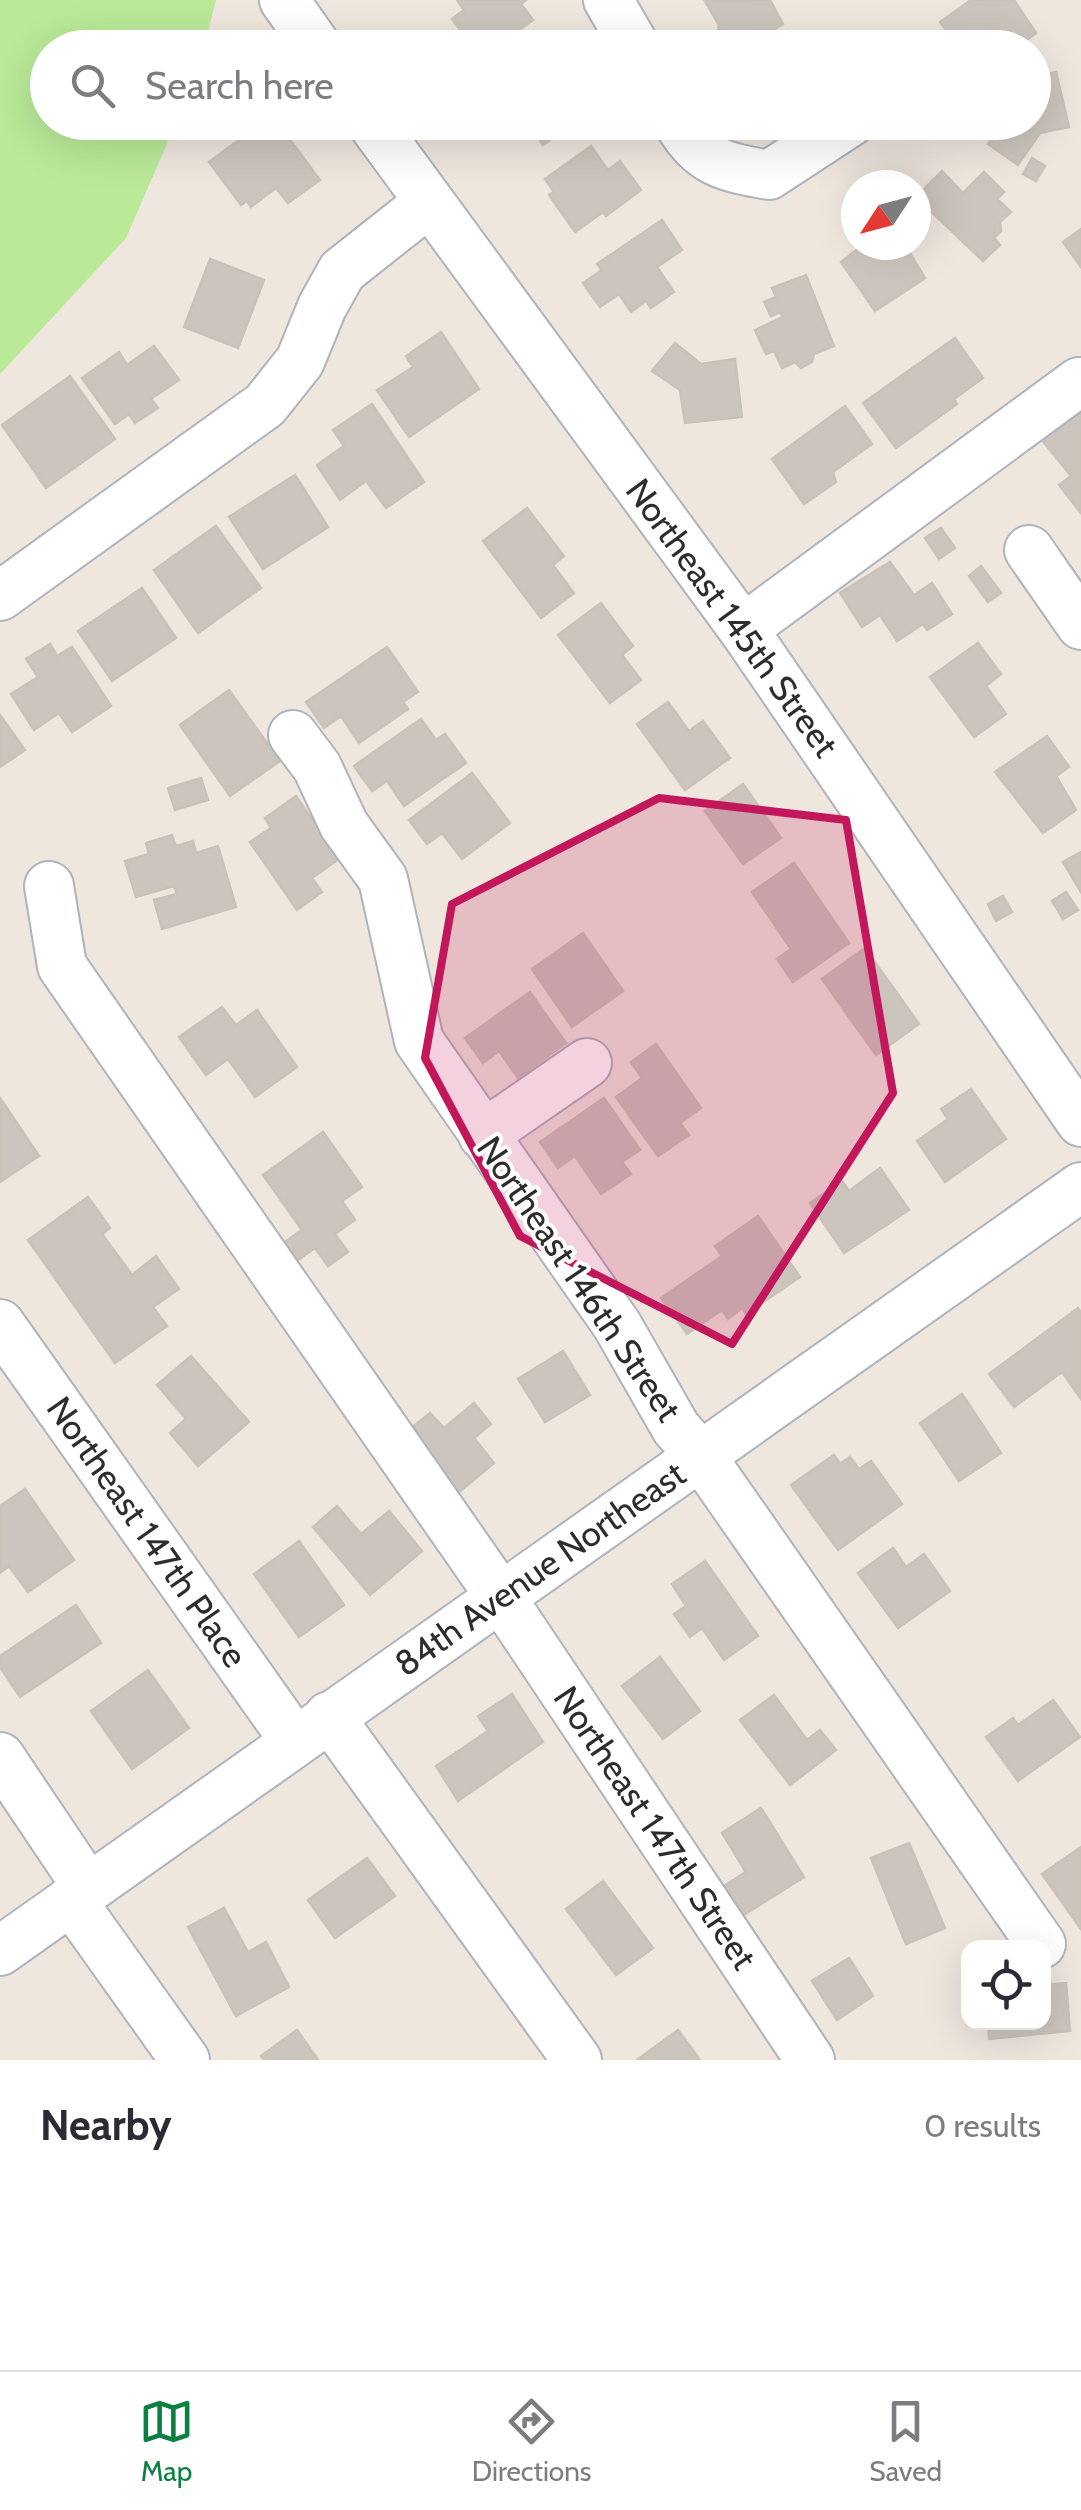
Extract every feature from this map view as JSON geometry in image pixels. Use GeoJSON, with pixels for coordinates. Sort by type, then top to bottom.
{"type":"FeatureCollection","features":[{"type":"Feature","properties":{"kind":"street"},"geometry":{"type":"LineString","coordinates":[[284,0],[305,30]]}},
{"type":"Feature","properties":{"kind":"street"},"geometry":{"type":"LineString","coordinates":[[608,0],[626,30]]}},
{"type":"Feature","properties":{"kind":"street","name":"Northeast 145th Street"},"geometry":{"type":"LineString","coordinates":[[384,140],[743,629],[1081,1122]]}},
{"type":"Feature","properties":{"kind":"street"},"geometry":{"type":"LineString","coordinates":[[688,140],[729,168],[769,175],[822,140]]}},
{"type":"Feature","properties":{"kind":"street"},"geometry":{"type":"LineString","coordinates":[[0,596],[265,405],[300,361],[322,307],[342,272],[428,202]]}},
{"type":"Feature","properties":{"kind":"street"},"geometry":{"type":"LineString","coordinates":[[743,629],[1079,382]]}},
{"type":"Feature","properties":{"kind":"street"},"geometry":{"type":"LineString","coordinates":[[1029,550],[1081,625]]}},
{"type":"Feature","properties":{"kind":"street","name":"Northeast 146th Street"},"geometry":{"type":"LineString","coordinates":[[293,735],[317,767],[344,824],[383,879],[420,1040],[617,1325],[676,1428],[702,1456],[1038,1940]]}},
{"type":"Feature","properties":{"kind":"street","name":"Northeast 147th Street"},"geometry":{"type":"LineString","coordinates":[[49,886],[62,966],[500,1596],[810,2060]]}},
{"type":"Feature","properties":{"kind":"street"},"geometry":{"type":"LineString","coordinates":[[484,1135],[587,1063]]}},
{"type":"Feature","properties":{"kind":"street","name":"84th Avenue Northeast"},"geometry":{"type":"LineString","coordinates":[[0,1951],[1081,1187]]}},
{"type":"Feature","properties":{"kind":"street","name":"Northeast 147th Place"},"geometry":{"type":"LineString","coordinates":[[0,1324],[312,1728],[577,2060]]}},
{"type":"Feature","properties":{"kind":"street"},"geometry":{"type":"LineString","coordinates":[[0,1757],[80,1894],[185,2060]]}},
{"type":"Feature","properties":{"kind":"highlighted area"},"geometry":{"type":"Polygon","coordinates":[[[659,798],[846,820],[893,1093],[732,1344],[520,1236],[425,1058],[452,904],[659,798]]]}},
{"type":"Feature","properties":{"kind":"green space"},"geometry":{"type":"Polygon","coordinates":[[[0,0],[216,0],[208,30],[30,30],[30,140],[169,140],[126,238],[0,374],[0,0]]]}},
{"type":"Feature","properties":{"kind":"building"},"geometry":{"type":"Polygon","coordinates":[[[457,0],[526,0],[521,4],[533,20],[519,30],[460,30],[452,19],[464,10],[457,0]]]}},
{"type":"Feature","properties":{"kind":"building"},"geometry":{"type":"Polygon","coordinates":[[[770,0],[783,24],[773,30],[718,30],[719,25],[705,1],[770,0]]]}},
{"type":"Feature","properties":{"kind":"building"},"geometry":{"type":"Polygon","coordinates":[[[971,0],[1014,0],[1034,30],[946,30],[940,22],[971,0]]]}},
{"type":"Feature","properties":{"kind":"building"},"geometry":{"type":"Polygon","coordinates":[[[1056,72],[1069,127],[1051,131],[1051,73],[1056,72]]]}},
{"type":"Feature","properties":{"kind":"building"},"geometry":{"type":"Polygon","coordinates":[[[239,140],[290,140],[320,180],[288,203],[276,188],[251,207],[247,201],[241,205],[209,162],[239,140]]]}},
{"type":"Feature","properties":{"kind":"building"},"geometry":{"type":"Polygon","coordinates":[[[991,140],[1035,140],[1018,165],[988,144],[991,140]]]}},
{"type":"Feature","properties":{"kind":"building"},"geometry":{"type":"Polygon","coordinates":[[[591,146],[608,170],[620,161],[641,190],[606,216],[603,212],[575,232],[549,195],[554,192],[545,179],[591,146]]]}},
{"type":"Feature","properties":{"kind":"building"},"geometry":{"type":"Polygon","coordinates":[[[1032,158],[1045,166],[1036,181],[1023,174],[1032,158]]]}},
{"type":"Feature","properties":{"kind":"building"},"geometry":{"type":"Polygon","coordinates":[[[942,171],[963,193],[984,172],[1004,192],[997,199],[1011,212],[1000,222],[1001,231],[994,238],[1000,245],[983,261],[931,211],[931,182],[942,171]]]}},
{"type":"Feature","properties":{"kind":"building"},"geometry":{"type":"Polygon","coordinates":[[[662,220],[682,250],[657,267],[674,292],[651,308],[646,301],[631,312],[619,294],[600,307],[583,283],[602,270],[597,264],[662,220]]]}},
{"type":"Feature","properties":{"kind":"building"},"geometry":{"type":"Polygon","coordinates":[[[1081,229],[1081,267],[1063,242],[1081,229]]]}},
{"type":"Feature","properties":{"kind":"building"},"geometry":{"type":"Polygon","coordinates":[[[210,259],[264,280],[238,348],[184,327],[210,259]]]}},
{"type":"Feature","properties":{"kind":"building"},"geometry":{"type":"Polygon","coordinates":[[[914,260],[925,278],[875,311],[841,262],[914,260]]]}},
{"type":"Feature","properties":{"kind":"building"},"geometry":{"type":"Polygon","coordinates":[[[806,275],[834,346],[814,354],[812,362],[801,368],[795,362],[782,368],[774,351],[766,354],[755,330],[783,317],[780,312],[771,316],[764,302],[776,297],[772,288],[806,275]]]}},
{"type":"Feature","properties":{"kind":"building"},"geometry":{"type":"Polygon","coordinates":[[[441,332],[479,389],[409,437],[377,390],[413,367],[406,356],[441,332]]]}},
{"type":"Feature","properties":{"kind":"building"},"geometry":{"type":"Polygon","coordinates":[[[955,338],[983,378],[954,399],[957,404],[896,448],[863,403],[955,338]]]}},
{"type":"Feature","properties":{"kind":"building"},"geometry":{"type":"Polygon","coordinates":[[[675,343],[701,364],[735,359],[742,417],[685,423],[680,390],[652,371],[675,343]]]}},
{"type":"Feature","properties":{"kind":"building"},"geometry":{"type":"Polygon","coordinates":[[[154,346],[179,380],[151,399],[158,408],[135,423],[129,414],[115,424],[82,378],[119,352],[127,365],[154,346]]]}},
{"type":"Feature","properties":{"kind":"building"},"geometry":{"type":"Polygon","coordinates":[[[70,376],[115,439],[46,488],[2,425],[70,376]]]}},
{"type":"Feature","properties":{"kind":"building"},"geometry":{"type":"Polygon","coordinates":[[[372,404],[424,482],[386,508],[366,481],[340,500],[317,465],[344,446],[333,430],[372,404]]]}},
{"type":"Feature","properties":{"kind":"building"},"geometry":{"type":"Polygon","coordinates":[[[845,406],[872,444],[833,472],[836,482],[804,504],[772,459],[845,406]]]}},
{"type":"Feature","properties":{"kind":"building"},"geometry":{"type":"Polygon","coordinates":[[[1078,410],[1081,513],[1059,485],[1071,476],[1041,439],[1078,410]]]}},
{"type":"Feature","properties":{"kind":"building"},"geometry":{"type":"Polygon","coordinates":[[[295,475],[328,527],[263,569],[229,517],[295,475]]]}},
{"type":"Feature","properties":{"kind":"building"},"geometry":{"type":"Polygon","coordinates":[[[527,508],[564,556],[553,565],[574,593],[541,618],[483,541],[527,508]]]}},
{"type":"Feature","properties":{"kind":"building"},"geometry":{"type":"Polygon","coordinates":[[[216,526],[261,588],[198,633],[154,570],[216,526]]]}},
{"type":"Feature","properties":{"kind":"building"},"geometry":{"type":"Polygon","coordinates":[[[941,528],[955,548],[939,559],[925,538],[941,528]]]}},
{"type":"Feature","properties":{"kind":"building"},"geometry":{"type":"Polygon","coordinates":[[[890,562],[914,595],[932,583],[952,614],[927,630],[923,624],[897,641],[880,615],[862,627],[840,593],[890,562]]]}},
{"type":"Feature","properties":{"kind":"building"},"geometry":{"type":"Polygon","coordinates":[[[981,566],[1001,593],[988,602],[969,576],[981,566]]]}},
{"type":"Feature","properties":{"kind":"building"},"geometry":{"type":"Polygon","coordinates":[[[142,588],[176,638],[112,681],[78,631],[142,588]]]}},
{"type":"Feature","properties":{"kind":"building"},"geometry":{"type":"Polygon","coordinates":[[[601,603],[633,646],[622,655],[641,680],[610,703],[558,635],[601,603]]]}},
{"type":"Feature","properties":{"kind":"building"},"geometry":{"type":"Polygon","coordinates":[[[978,643],[1001,674],[986,686],[1006,714],[974,737],[930,677],[978,643]]]}},
{"type":"Feature","properties":{"kind":"building"},"geometry":{"type":"Polygon","coordinates":[[[50,644],[57,656],[72,647],[111,706],[72,732],[59,713],[34,730],[11,694],[38,677],[26,659],[50,644]]]}},
{"type":"Feature","properties":{"kind":"building"},"geometry":{"type":"Polygon","coordinates":[[[387,647],[418,692],[403,702],[408,709],[359,743],[341,716],[324,728],[306,702],[387,647]]]}},
{"type":"Feature","properties":{"kind":"building"},"geometry":{"type":"Polygon","coordinates":[[[229,690],[280,761],[230,796],[180,725],[229,690]]]}},
{"type":"Feature","properties":{"kind":"building"},"geometry":{"type":"Polygon","coordinates":[[[668,702],[689,731],[703,721],[730,758],[685,790],[637,724],[668,702]]]}},
{"type":"Feature","properties":{"kind":"building"},"geometry":{"type":"Polygon","coordinates":[[[0,715],[25,750],[0,767],[0,715]]]}},
{"type":"Feature","properties":{"kind":"building"},"geometry":{"type":"Polygon","coordinates":[[[421,719],[436,740],[445,734],[466,763],[404,806],[387,781],[372,791],[354,766],[421,719]]]}},
{"type":"Feature","properties":{"kind":"building"},"geometry":{"type":"Polygon","coordinates":[[[1047,736],[1069,767],[1056,776],[1076,810],[1043,833],[995,772],[1047,736]]]}},
{"type":"Feature","properties":{"kind":"building"},"geometry":{"type":"Polygon","coordinates":[[[472,773],[510,823],[462,859],[442,833],[427,844],[409,820],[472,773]]]}},
{"type":"Feature","properties":{"kind":"building"},"geometry":{"type":"Polygon","coordinates":[[[201,778],[208,800],[175,810],[168,788],[201,778]]]}},
{"type":"Feature","properties":{"kind":"building"},"geometry":{"type":"Polygon","coordinates":[[[743,784],[781,838],[743,864],[705,811],[743,784]]]}},
{"type":"Feature","properties":{"kind":"building"},"geometry":{"type":"Polygon","coordinates":[[[296,796],[339,859],[312,878],[322,892],[297,910],[250,842],[271,828],[265,818],[296,796]]]}},
{"type":"Feature","properties":{"kind":"building"},"geometry":{"type":"Polygon","coordinates":[[[172,835],[176,846],[193,841],[196,853],[218,846],[236,907],[162,929],[154,900],[177,894],[174,886],[136,897],[125,861],[149,854],[146,843],[172,835]]]}},
{"type":"Feature","properties":{"kind":"building"},"geometry":{"type":"Polygon","coordinates":[[[1081,852],[1081,892],[1063,862],[1081,852]]]}},
{"type":"Feature","properties":{"kind":"building"},"geometry":{"type":"Polygon","coordinates":[[[794,863],[849,943],[793,982],[777,959],[791,949],[752,892],[794,863]]]}},
{"type":"Feature","properties":{"kind":"building"},"geometry":{"type":"Polygon","coordinates":[[[1066,892],[1078,910],[1063,919],[1052,901],[1066,892]]]}},
{"type":"Feature","properties":{"kind":"building"},"geometry":{"type":"Polygon","coordinates":[[[1003,896],[1012,912],[996,921],[988,904],[1003,896]]]}},
{"type":"Feature","properties":{"kind":"building"},"geometry":{"type":"Polygon","coordinates":[[[583,933],[623,991],[572,1027],[532,969],[583,933]]]}},
{"type":"Feature","properties":{"kind":"building"},"geometry":{"type":"Polygon","coordinates":[[[865,948],[919,1024],[876,1055],[822,979],[865,948]]]}},
{"type":"Feature","properties":{"kind":"building"},"geometry":{"type":"Polygon","coordinates":[[[530,992],[566,1043],[518,1078],[499,1051],[483,1063],[465,1038],[530,992]]]}},
{"type":"Feature","properties":{"kind":"building"},"geometry":{"type":"Polygon","coordinates":[[[222,1007],[236,1025],[257,1010],[297,1067],[255,1097],[228,1059],[206,1075],[179,1037],[222,1007]]]}},
{"type":"Feature","properties":{"kind":"building"},"geometry":{"type":"Polygon","coordinates":[[[656,1044],[701,1108],[680,1123],[689,1135],[658,1156],[616,1097],[642,1078],[631,1062],[656,1044]]]}},
{"type":"Feature","properties":{"kind":"building"},"geometry":{"type":"Polygon","coordinates":[[[971,1089],[1006,1139],[945,1182],[917,1141],[948,1119],[941,1109],[971,1089]]]}},
{"type":"Feature","properties":{"kind":"building"},"geometry":{"type":"Polygon","coordinates":[[[0,1098],[39,1156],[0,1182],[0,1098]]]}},
{"type":"Feature","properties":{"kind":"building"},"geometry":{"type":"Polygon","coordinates":[[[604,1098],[640,1150],[622,1162],[631,1174],[601,1194],[575,1156],[558,1168],[540,1142],[604,1098]]]}},
{"type":"Feature","properties":{"kind":"building"},"geometry":{"type":"Polygon","coordinates":[[[323,1132],[362,1187],[342,1201],[355,1220],[335,1234],[348,1252],[328,1266],[315,1248],[295,1262],[282,1244],[302,1230],[263,1175],[323,1132]]]}},
{"type":"Feature","properties":{"kind":"building"},"geometry":{"type":"Polygon","coordinates":[[[880,1168],[909,1210],[844,1253],[810,1203],[842,1181],[849,1191],[880,1168]]]}},
{"type":"Feature","properties":{"kind":"building"},"geometry":{"type":"Polygon","coordinates":[[[88,1197],[110,1228],[102,1234],[132,1275],[156,1256],[179,1289],[153,1307],[167,1326],[115,1363],[28,1240],[88,1197]]]}},
{"type":"Feature","properties":{"kind":"building"},"geometry":{"type":"Polygon","coordinates":[[[758,1216],[800,1277],[746,1314],[742,1308],[728,1319],[722,1310],[687,1334],[661,1298],[722,1256],[715,1246],[758,1216]]]}},
{"type":"Feature","properties":{"kind":"building"},"geometry":{"type":"Polygon","coordinates":[[[1078,1308],[1081,1399],[1062,1372],[1014,1407],[989,1374],[1078,1308]]]}},
{"type":"Feature","properties":{"kind":"building"},"geometry":{"type":"Polygon","coordinates":[[[563,1351],[590,1395],[545,1422],[518,1379],[563,1351]]]}},
{"type":"Feature","properties":{"kind":"building"},"geometry":{"type":"Polygon","coordinates":[[[191,1356],[249,1422],[198,1466],[170,1433],[186,1419],[157,1385],[191,1356]]]}},
{"type":"Feature","properties":{"kind":"building"},"geometry":{"type":"Polygon","coordinates":[[[962,1394],[1001,1453],[959,1481],[920,1423],[962,1394]]]}},
{"type":"Feature","properties":{"kind":"building"},"geometry":{"type":"Polygon","coordinates":[[[474,1403],[491,1424],[474,1438],[494,1463],[458,1493],[408,1431],[430,1413],[444,1428],[474,1403]]]}},
{"type":"Feature","properties":{"kind":"building"},"geometry":{"type":"Polygon","coordinates":[[[834,1455],[840,1464],[850,1457],[859,1469],[871,1461],[902,1504],[838,1550],[791,1485],[834,1455]]]}},
{"type":"Feature","properties":{"kind":"building"},"geometry":{"type":"Polygon","coordinates":[[[25,1489],[74,1560],[28,1592],[9,1566],[0,1573],[0,1506],[25,1489]]]}},
{"type":"Feature","properties":{"kind":"building"},"geometry":{"type":"Polygon","coordinates":[[[337,1506],[361,1534],[389,1511],[422,1551],[370,1595],[313,1527],[337,1506]]]}},
{"type":"Feature","properties":{"kind":"building"},"geometry":{"type":"Polygon","coordinates":[[[299,1541],[344,1605],[299,1637],[254,1574],[299,1541]]]}},
{"type":"Feature","properties":{"kind":"building"},"geometry":{"type":"Polygon","coordinates":[[[893,1548],[906,1567],[924,1554],[950,1591],[898,1628],[858,1573],[893,1548]]]}},
{"type":"Feature","properties":{"kind":"building"},"geometry":{"type":"Polygon","coordinates":[[[705,1561],[758,1636],[724,1660],[702,1628],[690,1637],[674,1614],[686,1606],[672,1584],[705,1561]]]}},
{"type":"Feature","properties":{"kind":"building"},"geometry":{"type":"Polygon","coordinates":[[[76,1605],[101,1643],[20,1697],[0,1667],[0,1656],[76,1605]]]}},
{"type":"Feature","properties":{"kind":"building"},"geometry":{"type":"Polygon","coordinates":[[[660,1657],[700,1711],[663,1739],[622,1686],[660,1657]]]}},
{"type":"Feature","properties":{"kind":"building"},"geometry":{"type":"Polygon","coordinates":[[[148,1670],[189,1728],[132,1769],[91,1711],[148,1670]]]}},
{"type":"Feature","properties":{"kind":"building"},"geometry":{"type":"Polygon","coordinates":[[[512,1694],[543,1742],[458,1801],[436,1766],[488,1731],[478,1716],[512,1694]]]}},
{"type":"Feature","properties":{"kind":"building"},"geometry":{"type":"Polygon","coordinates":[[[774,1695],[807,1740],[820,1730],[836,1750],[790,1785],[740,1720],[774,1695]]]}},
{"type":"Feature","properties":{"kind":"building"},"geometry":{"type":"Polygon","coordinates":[[[1053,1700],[1080,1737],[1018,1781],[986,1737],[1013,1718],[1018,1725],[1053,1700]]]}},
{"type":"Feature","properties":{"kind":"building"},"geometry":{"type":"Polygon","coordinates":[[[761,1808],[804,1877],[742,1916],[724,1886],[746,1872],[722,1833],[761,1808]]]}},
{"type":"Feature","properties":{"kind":"building"},"geometry":{"type":"Polygon","coordinates":[[[909,1843],[945,1928],[906,1944],[871,1858],[909,1843]]]}},
{"type":"Feature","properties":{"kind":"building"},"geometry":{"type":"Polygon","coordinates":[[[1081,1847],[1081,1929],[1042,1874],[1081,1847]]]}},
{"type":"Feature","properties":{"kind":"building"},"geometry":{"type":"Polygon","coordinates":[[[367,1858],[395,1896],[335,1938],[308,1900],[367,1858]]]}},
{"type":"Feature","properties":{"kind":"building"},"geometry":{"type":"Polygon","coordinates":[[[603,1881],[653,1948],[616,1975],[566,1909],[603,1881]]]}},
{"type":"Feature","properties":{"kind":"building"},"geometry":{"type":"Polygon","coordinates":[[[224,1908],[248,1952],[266,1942],[289,1987],[236,2016],[188,1927],[224,1908]]]}},
{"type":"Feature","properties":{"kind":"building"},"geometry":{"type":"Polygon","coordinates":[[[849,1958],[873,1996],[837,2020],[812,1981],[849,1958]]]}},
{"type":"Feature","properties":{"kind":"building"},"geometry":{"type":"Polygon","coordinates":[[[1066,1983],[1070,2031],[989,2039],[988,2030],[1051,2030],[1051,1984],[1066,1983]]]}},
{"type":"Feature","properties":{"kind":"building"},"geometry":{"type":"Polygon","coordinates":[[[297,2030],[318,2060],[264,2060],[261,2056],[297,2030]]]}},
{"type":"Feature","properties":{"kind":"building"},"geometry":{"type":"Polygon","coordinates":[[[678,2030],[700,2060],[637,2060],[678,2030]]]}}]}
